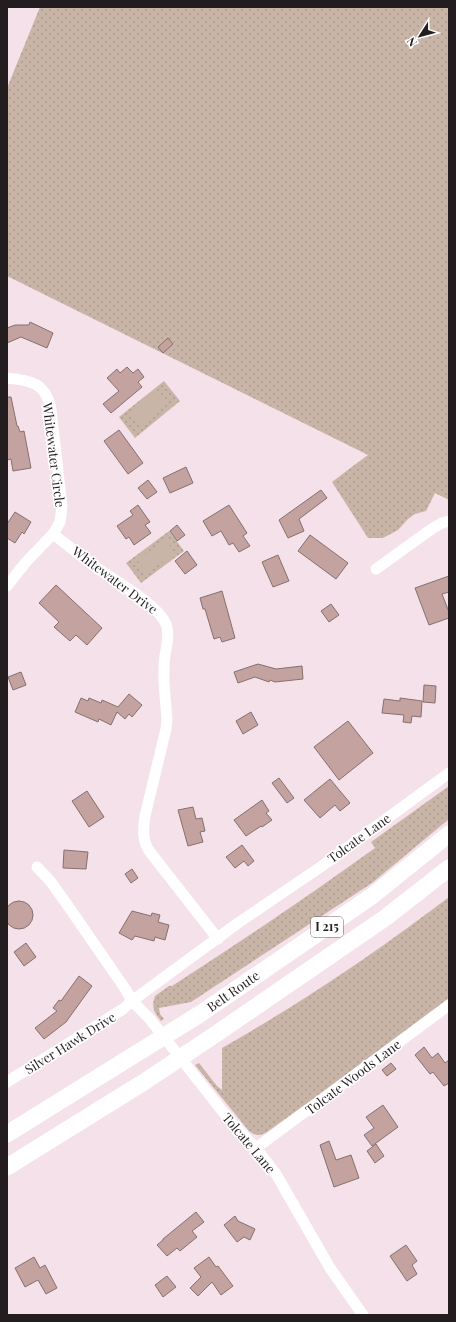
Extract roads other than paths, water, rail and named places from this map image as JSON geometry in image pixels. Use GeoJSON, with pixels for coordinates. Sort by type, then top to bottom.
{"type":"FeatureCollection","features":[{"type":"Feature","properties":{"kind":"highway","name":"Belt Route"},"geometry":{"type":"LineString","coordinates":[[7,1134],[200,1014],[372,896],[449,834]]}},
{"type":"Feature","properties":{"kind":"highway","name":"Belt Route"},"geometry":{"type":"LineString","coordinates":[[7,1167],[144,1082],[216,1034],[385,918],[449,868]]}},
{"type":"Feature","properties":{"kind":"street","name":"Whitewater Circle"},"geometry":{"type":"LineString","coordinates":[[7,378],[28,380],[37,384],[45,393],[50,402],[62,507],[60,522],[53,534]]}},
{"type":"Feature","properties":{"kind":"street"},"geometry":{"type":"LineString","coordinates":[[376,569],[433,528],[449,521]]}},
{"type":"Feature","properties":{"kind":"street"},"geometry":{"type":"LineString","coordinates":[[7,586],[26,562],[53,534]]}},
{"type":"Feature","properties":{"kind":"street","name":"Whitewater Drive"},"geometry":{"type":"LineString","coordinates":[[53,534],[96,568],[148,603],[159,613],[166,623],[168,637],[164,664],[166,729],[145,816],[143,831],[144,838],[147,848],[218,938]]}},
{"type":"Feature","properties":{"kind":"street","name":"Tolcate Lane"},"geometry":{"type":"LineString","coordinates":[[132,1001],[218,938],[322,866],[449,773]]}},
{"type":"Feature","properties":{"kind":"street","name":"Tolcate Lane"},"geometry":{"type":"LineString","coordinates":[[37,867],[51,882],[66,903],[132,1001],[149,1018],[231,1122],[256,1148],[276,1174],[330,1268],[363,1315]]}},
{"type":"Feature","properties":{"kind":"street","name":"Silver Hawk Drive"},"geometry":{"type":"LineString","coordinates":[[7,1082],[123,1009],[132,1001]]}},
{"type":"Feature","properties":{"kind":"street","name":"Tolcate Woods Lane"},"geometry":{"type":"LineString","coordinates":[[256,1148],[449,1005]]}}]}
